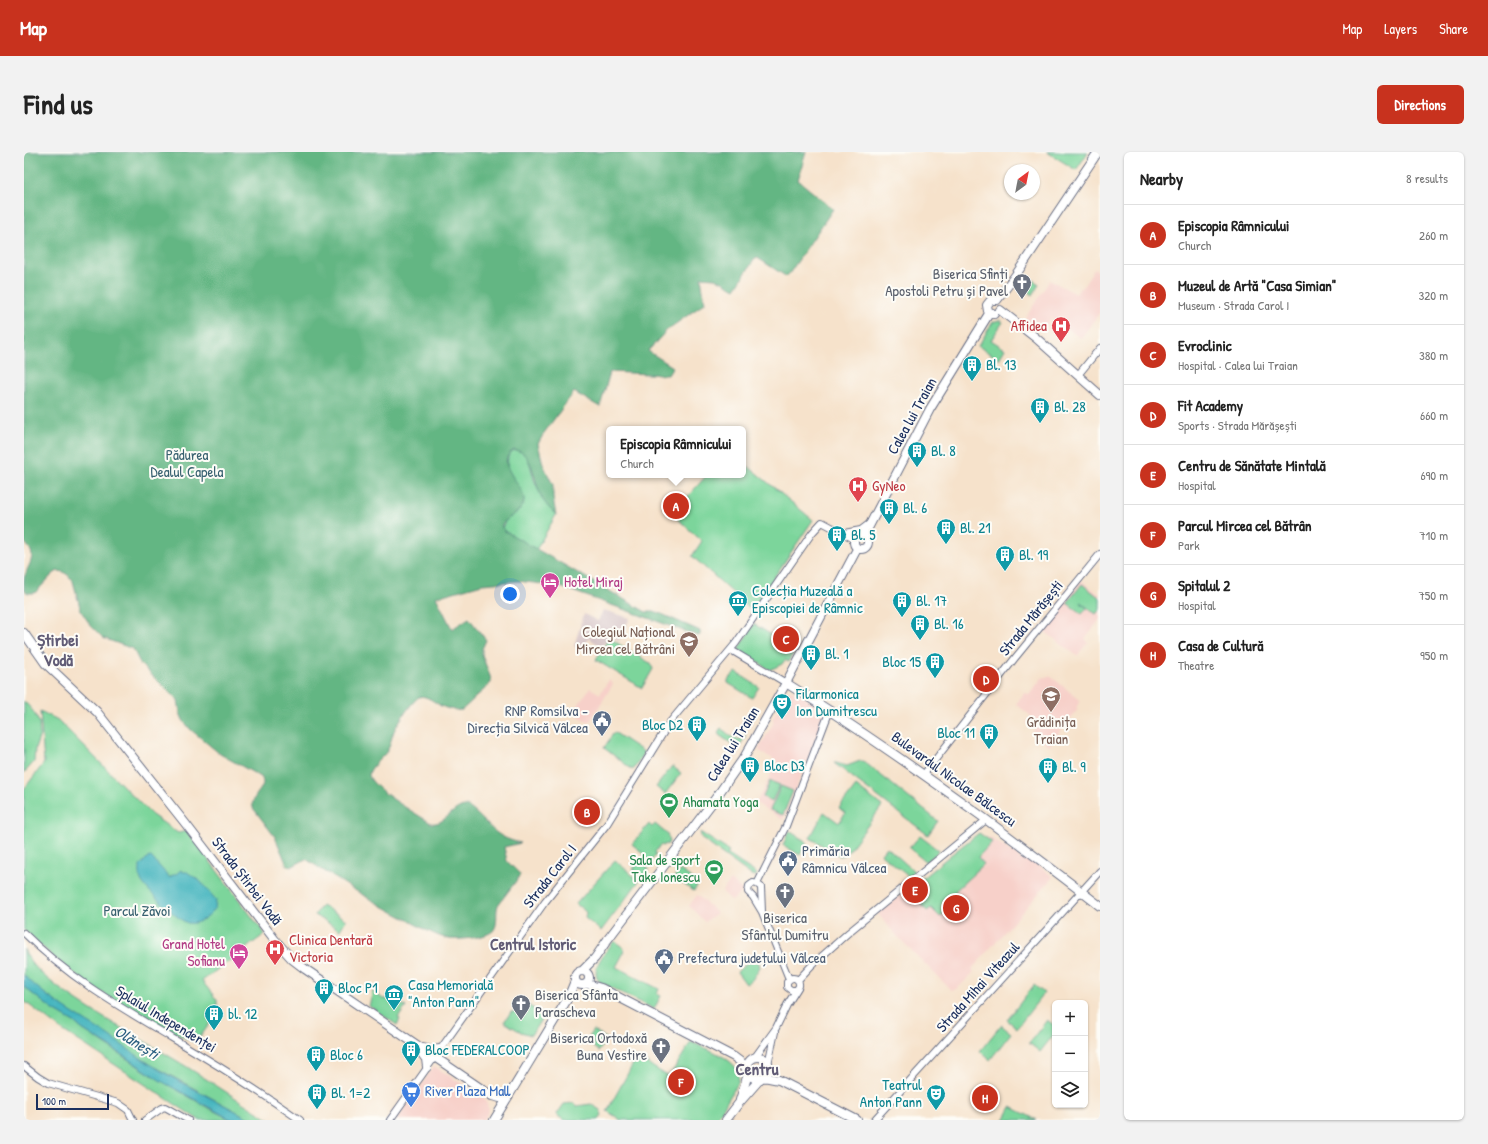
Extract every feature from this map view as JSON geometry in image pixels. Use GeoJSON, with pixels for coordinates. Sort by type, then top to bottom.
{"type":"FeatureCollection","features":[{"type":"Feature","properties":{"kind":"main road","name":"Calea lui Traian"},"geometry":{"type":"LineString","coordinates":[[582,971],[595,958],[731,776],[750,747],[858,549],[864,549],[867,546],[867,539],[864,536],[870,523],[933,404],[990,312],[987,307],[988,303],[993,300],[997,300],[1015,276],[1098,152]]}},
{"type":"Feature","properties":{"kind":"main road"},"geometry":{"type":"LineString","coordinates":[[997,300],[1001,306],[1000,310]]}},
{"type":"Feature","properties":{"kind":"main road"},"geometry":{"type":"LineString","coordinates":[[990,312],[994,314],[1000,310]]}},
{"type":"Feature","properties":{"kind":"main road"},"geometry":{"type":"LineString","coordinates":[[1000,310],[1022,326],[1100,395]]}},
{"type":"Feature","properties":{"kind":"main road"},"geometry":{"type":"LineString","coordinates":[[858,549],[854,543],[854,539],[860,535],[864,536]]}},
{"type":"Feature","properties":{"kind":"main road","name":"Strada Știrbei Vodă"},"geometry":{"type":"LineString","coordinates":[[24,633],[45,663],[88,702],[107,724],[258,919],[287,954],[305,969],[493,1097]]}},
{"type":"Feature","properties":{"kind":"main road","name":"Bulevardul Nicolae Bălcescu"},"geometry":{"type":"LineString","coordinates":[[786,683],[830,710],[924,774],[1082,891],[1100,906]]}},
{"type":"Feature","properties":{"kind":"main road","name":"Calea lui Traian"},"geometry":{"type":"LineString","coordinates":[[587,981],[595,958]]}},
{"type":"Feature","properties":{"kind":"main road"},"geometry":{"type":"LineString","coordinates":[[494,1120],[568,998],[575,981],[576,974],[582,971],[586,972],[587,981]]}},
{"type":"Feature","properties":{"kind":"main road"},"geometry":{"type":"LineString","coordinates":[[575,981],[578,984],[587,981],[734,1057],[742,1063],[754,1078],[779,1080],[857,1120]]}},
{"type":"Feature","properties":{"kind":"main road"},"geometry":{"type":"LineString","coordinates":[[568,998],[587,981]]}},
{"type":"Feature","properties":{"kind":"main road"},"geometry":{"type":"LineString","coordinates":[[416,1045],[431,1050],[440,1049]]}},
{"type":"Feature","properties":{"kind":"main road"},"geometry":{"type":"LineString","coordinates":[[416,1045],[426,1059],[427,1067]]}},
{"type":"Feature","properties":{"kind":"main road"},"geometry":{"type":"LineString","coordinates":[[734,1057],[761,1057],[779,1080]]}},
{"type":"Feature","properties":{"kind":"main road"},"geometry":{"type":"LineString","coordinates":[[739,1103],[748,1072],[747,1064],[752,1058]]}},
{"type":"Feature","properties":{"kind":"main road"},"geometry":{"type":"LineString","coordinates":[[726,1120],[762,1078],[768,1066]]}},
{"type":"Feature","properties":{"kind":"main road"},"geometry":{"type":"LineString","coordinates":[[498,1112],[493,1097],[508,1096]]}},
{"type":"Feature","properties":{"kind":"street"},"geometry":{"type":"LineString","coordinates":[[1078,374],[1100,348]]}},
{"type":"Feature","properties":{"kind":"street","name":"Strada Carol I"},"geometry":{"type":"LineString","coordinates":[[390,1120],[554,891],[604,829],[670,722],[731,650],[812,533],[822,522],[843,533]]}},
{"type":"Feature","properties":{"kind":"street"},"geometry":{"type":"LineString","coordinates":[[843,533],[861,530],[870,523]]}},
{"type":"Feature","properties":{"kind":"street"},"geometry":{"type":"LineString","coordinates":[[843,533],[854,539]]}},
{"type":"Feature","properties":{"kind":"street","name":"Strada Mărășești"},"geometry":{"type":"LineString","coordinates":[[924,774],[1015,658],[1100,554]]}},
{"type":"Feature","properties":{"kind":"street"},"geometry":{"type":"LineString","coordinates":[[731,650],[786,683]]}},
{"type":"Feature","properties":{"kind":"street"},"geometry":{"type":"LineString","coordinates":[[757,884],[786,826],[830,710]]}},
{"type":"Feature","properties":{"kind":"street"},"geometry":{"type":"LineString","coordinates":[[752,1058],[776,1028],[793,990],[799,986],[798,980],[803,974],[849,932],[986,820]]}},
{"type":"Feature","properties":{"kind":"street","name":"Strada Mihai Viteazul"},"geometry":{"type":"LineString","coordinates":[[874,1120],[1100,871]]}},
{"type":"Feature","properties":{"kind":"street"},"geometry":{"type":"LineString","coordinates":[[757,884],[753,884],[748,888],[749,894],[753,897],[762,912],[789,979],[787,985],[793,990]]}},
{"type":"Feature","properties":{"kind":"street"},"geometry":{"type":"LineString","coordinates":[[757,884],[761,887],[762,891],[762,912]]}},
{"type":"Feature","properties":{"kind":"street"},"geometry":{"type":"LineString","coordinates":[[753,897],[759,896],[762,891]]}},
{"type":"Feature","properties":{"kind":"street","name":"Splaiul Independenței"},"geometry":{"type":"LineString","coordinates":[[24,933],[59,965],[94,991],[214,1064],[300,1120]]}},
{"type":"Feature","properties":{"kind":"street"},"geometry":{"type":"LineString","coordinates":[[789,979],[794,978],[798,980]]}},
{"type":"Feature","properties":{"kind":"street"},"geometry":{"type":"LineString","coordinates":[[768,1066],[776,1028]]}},
{"type":"Feature","properties":{"kind":"street"},"geometry":{"type":"LineString","coordinates":[[24,1066],[48,1083],[118,1103],[128,1110],[133,1120]]}},
{"type":"Feature","properties":{"kind":"street"},"geometry":{"type":"LineString","coordinates":[[145,1120],[165,1107],[188,1120]]}},
{"type":"Feature","properties":{"kind":"shaded area"},"geometry":{"type":"Polygon","coordinates":[[[1095,268],[1100,274],[1100,312],[1081,338],[1051,318],[1042,331],[1026,321],[1026,317],[1050,280],[1076,294],[1080,288],[1083,287],[1095,268]]]}},
{"type":"Feature","properties":{"kind":"shaded area"},"geometry":{"type":"Polygon","coordinates":[[[1081,580],[1100,595],[1100,619],[1085,639],[1088,642],[1077,656],[1043,630],[1081,580]]]}},
{"type":"Feature","properties":{"kind":"shaded area"},"geometry":{"type":"Polygon","coordinates":[[[603,610],[630,618],[619,641],[610,636],[601,647],[589,638],[579,650],[574,646],[584,614],[598,621],[603,610]]]}},
{"type":"Feature","properties":{"kind":"shaded area","name":"Grădinița Traian"},"geometry":{"type":"Polygon","coordinates":[[[1049,676],[1081,701],[1076,707],[1078,709],[1049,746],[1032,733],[1035,729],[1026,722],[1031,716],[1016,704],[1025,692],[1029,695],[1042,678],[1049,676]]]}},
{"type":"Feature","properties":{"kind":"shaded area"},"geometry":{"type":"Polygon","coordinates":[[[609,680],[613,684],[589,723],[573,712],[590,688],[600,694],[609,680]]]}},
{"type":"Feature","properties":{"kind":"shaded area"},"geometry":{"type":"Polygon","coordinates":[[[793,690],[825,711],[826,714],[783,820],[756,803],[769,779],[776,761],[758,750],[774,722],[772,720],[788,691],[793,690]]]}},
{"type":"Feature","properties":{"kind":"shaded area"},"geometry":{"type":"Polygon","coordinates":[[[979,833],[988,838],[990,837],[1023,860],[1027,856],[1053,877],[972,969],[974,972],[957,989],[951,990],[897,936],[878,914],[953,852],[979,833]]]}},
{"type":"Feature","properties":{"kind":"shaded area"},"geometry":{"type":"Polygon","coordinates":[[[731,880],[741,889],[742,892],[732,901],[722,891],[731,880]]]}},
{"type":"Feature","properties":{"kind":"shaded area"},"geometry":{"type":"Polygon","coordinates":[[[697,895],[717,913],[705,922],[689,906],[697,895]]]}},
{"type":"Feature","properties":{"kind":"shaded area"},"geometry":{"type":"Polygon","coordinates":[[[434,1066],[485,1099],[489,1110],[484,1120],[396,1120],[434,1066]]]}},
{"type":"Feature","properties":{"kind":"green space","name":"Pădurea Dealul Capela"},"geometry":{"type":"Polygon","coordinates":[[[24,152],[806,152],[798,180],[833,209],[787,277],[756,257],[735,289],[715,278],[701,277],[705,303],[667,330],[648,351],[673,367],[668,375],[610,372],[600,407],[574,392],[544,433],[538,444],[543,464],[553,485],[553,498],[556,515],[542,499],[532,468],[525,456],[514,450],[508,456],[506,462],[508,469],[522,491],[524,498],[521,508],[502,524],[502,528],[505,531],[646,612],[657,612],[700,631],[700,635],[698,636],[558,586],[518,581],[482,584],[436,597],[452,629],[469,618],[486,640],[482,649],[482,655],[491,679],[491,683],[462,710],[449,709],[421,696],[416,699],[394,731],[385,754],[372,768],[369,775],[381,790],[431,823],[441,821],[457,809],[467,806],[497,833],[503,837],[521,843],[504,847],[507,861],[520,874],[498,905],[496,925],[493,931],[478,937],[466,939],[444,938],[422,928],[382,906],[306,859],[291,867],[287,865],[275,837],[253,808],[254,799],[263,785],[261,777],[220,754],[190,729],[180,713],[178,700],[141,665],[133,649],[103,638],[91,626],[81,611],[73,581],[68,575],[58,571],[53,574],[35,593],[28,593],[24,590],[24,580],[32,556],[29,547],[24,542],[24,152]]]}},
{"type":"Feature","properties":{"kind":"green space"},"geometry":{"type":"Polygon","coordinates":[[[1047,152],[1088,152],[1076,170],[1047,152]]]}},
{"type":"Feature","properties":{"kind":"green space"},"geometry":{"type":"Polygon","coordinates":[[[1022,273],[1039,284],[1033,295],[1016,284],[1022,273]]]}},
{"type":"Feature","properties":{"kind":"green space"},"geometry":{"type":"Polygon","coordinates":[[[999,320],[1003,322],[991,340],[1005,349],[999,359],[978,346],[993,322],[999,320]]]}},
{"type":"Feature","properties":{"kind":"green space"},"geometry":{"type":"Polygon","coordinates":[[[514,450],[520,451],[527,458],[540,492],[556,515],[536,550],[502,528],[505,521],[521,509],[507,466],[510,452],[514,450]]]}},
{"type":"Feature","properties":{"kind":"green space"},"geometry":{"type":"Polygon","coordinates":[[[746,464],[813,520],[752,610],[692,556],[702,541],[672,514],[704,478],[746,478],[746,464]]]}},
{"type":"Feature","properties":{"kind":"green space"},"geometry":{"type":"Polygon","coordinates":[[[1082,584],[1100,598],[1100,609],[1096,614],[1080,602],[1087,608],[1082,614],[1067,603],[1082,584]]]}},
{"type":"Feature","properties":{"kind":"green space"},"geometry":{"type":"Polygon","coordinates":[[[754,624],[795,650],[788,662],[785,660],[782,664],[770,670],[738,649],[754,624]]]}},
{"type":"Feature","properties":{"kind":"green space"},"geometry":{"type":"Polygon","coordinates":[[[609,638],[650,663],[653,669],[642,688],[596,660],[609,638]]]}},
{"type":"Feature","properties":{"kind":"green space"},"geometry":{"type":"Polygon","coordinates":[[[736,672],[759,687],[752,698],[728,683],[728,680],[736,672]]]}},
{"type":"Feature","properties":{"kind":"green space"},"geometry":{"type":"Polygon","coordinates":[[[24,701],[33,711],[39,722],[40,735],[35,749],[34,762],[24,773],[24,701]]]}},
{"type":"Feature","properties":{"kind":"green space","name":"Parcul Zăvoi"},"geometry":{"type":"Polygon","coordinates":[[[40,711],[58,720],[152,815],[178,833],[187,831],[265,934],[202,981],[217,1000],[217,1013],[196,1043],[137,1014],[101,992],[66,967],[24,930],[24,789],[44,763],[40,711]]]}},
{"type":"Feature","properties":{"kind":"green space"},"geometry":{"type":"Polygon","coordinates":[[[721,728],[733,738],[734,737],[739,740],[741,736],[746,736],[738,748],[719,735],[718,732],[721,728]]]}},
{"type":"Feature","properties":{"kind":"green space"},"geometry":{"type":"Polygon","coordinates":[[[614,732],[644,752],[633,770],[604,748],[614,732]]]}},
{"type":"Feature","properties":{"kind":"green space"},"geometry":{"type":"Polygon","coordinates":[[[863,761],[938,821],[928,835],[834,763],[847,766],[863,761]]]}},
{"type":"Feature","properties":{"kind":"green space"},"geometry":{"type":"Polygon","coordinates":[[[672,766],[681,773],[665,794],[656,787],[672,766]]]}},
{"type":"Feature","properties":{"kind":"green space"},"geometry":{"type":"Polygon","coordinates":[[[770,781],[780,785],[772,801],[763,797],[770,781]]]}},
{"type":"Feature","properties":{"kind":"green space"},"geometry":{"type":"Polygon","coordinates":[[[781,786],[793,791],[783,815],[770,810],[781,786]]]}},
{"type":"Feature","properties":{"kind":"green space"},"geometry":{"type":"Polygon","coordinates":[[[856,786],[882,806],[848,852],[840,856],[810,838],[824,812],[839,823],[845,813],[839,808],[856,786]]]}},
{"type":"Feature","properties":{"kind":"green space"},"geometry":{"type":"Polygon","coordinates":[[[649,824],[652,827],[655,824],[667,834],[670,841],[667,845],[661,845],[655,852],[656,855],[647,866],[648,870],[642,877],[633,869],[645,855],[632,844],[649,824]]]}},
{"type":"Feature","properties":{"kind":"green space"},"geometry":{"type":"Polygon","coordinates":[[[789,831],[807,842],[800,855],[783,845],[789,831]]]}},
{"type":"Feature","properties":{"kind":"green space"},"geometry":{"type":"Polygon","coordinates":[[[700,832],[729,851],[727,854],[757,874],[756,876],[751,875],[702,839],[700,832]]]}},
{"type":"Feature","properties":{"kind":"green space"},"geometry":{"type":"Polygon","coordinates":[[[979,833],[992,842],[978,857],[984,864],[955,891],[958,895],[943,908],[946,912],[940,917],[931,908],[927,911],[909,889],[979,833]]]}},
{"type":"Feature","properties":{"kind":"green space"},"geometry":{"type":"Polygon","coordinates":[[[920,836],[938,850],[937,853],[926,862],[909,848],[920,836]]]}},
{"type":"Feature","properties":{"kind":"green space"},"geometry":{"type":"Polygon","coordinates":[[[887,847],[915,872],[909,877],[881,854],[887,847]]]}},
{"type":"Feature","properties":{"kind":"green space"},"geometry":{"type":"Polygon","coordinates":[[[615,860],[639,881],[601,931],[585,918],[586,912],[576,904],[615,860]]]}},
{"type":"Feature","properties":{"kind":"green space"},"geometry":{"type":"Polygon","coordinates":[[[680,870],[699,883],[694,891],[674,878],[680,870]]]}},
{"type":"Feature","properties":{"kind":"green space"},"geometry":{"type":"Polygon","coordinates":[[[322,905],[346,920],[340,930],[315,915],[322,905]]]}},
{"type":"Feature","properties":{"kind":"green space"},"geometry":{"type":"Polygon","coordinates":[[[614,941],[624,948],[623,954],[616,967],[659,989],[657,994],[661,996],[654,1009],[600,982],[597,977],[597,966],[603,955],[614,941]]]}},
{"type":"Feature","properties":{"kind":"green space"},"geometry":{"type":"Polygon","coordinates":[[[24,949],[32,963],[45,977],[63,991],[270,1120],[252,1120],[151,1065],[67,1010],[33,985],[24,975],[24,949]]]}},
{"type":"Feature","properties":{"kind":"green space"},"geometry":{"type":"Polygon","coordinates":[[[753,957],[759,963],[760,967],[752,980],[746,984],[737,972],[753,957]]]}},
{"type":"Feature","properties":{"kind":"green space"},"geometry":{"type":"Polygon","coordinates":[[[1034,985],[1044,993],[1017,1028],[1007,1020],[1034,985]]]}},
{"type":"Feature","properties":{"kind":"green space"},"geometry":{"type":"Polygon","coordinates":[[[24,987],[52,1009],[74,1022],[82,1029],[147,1072],[210,1109],[232,1120],[199,1120],[59,1028],[24,1001],[24,987]]]}},
{"type":"Feature","properties":{"kind":"green space"},"geometry":{"type":"Polygon","coordinates":[[[373,991],[383,999],[394,999],[406,1007],[398,1018],[400,1019],[397,1025],[369,1006],[373,991]]]}},
{"type":"Feature","properties":{"kind":"green space"},"geometry":{"type":"Polygon","coordinates":[[[521,1001],[544,1015],[531,1035],[521,1032],[504,1022],[511,1012],[514,1012],[521,1001]]]}},
{"type":"Feature","properties":{"kind":"green space"},"geometry":{"type":"Polygon","coordinates":[[[1047,1020],[1052,1024],[1052,1037],[1040,1052],[1029,1043],[1047,1020]]]}},
{"type":"Feature","properties":{"kind":"green space"},"geometry":{"type":"Polygon","coordinates":[[[1001,1025],[1011,1033],[990,1060],[980,1051],[1001,1025]]]}},
{"type":"Feature","properties":{"kind":"green space"},"geometry":{"type":"Polygon","coordinates":[[[593,1030],[607,1039],[599,1051],[594,1048],[592,1038],[589,1036],[593,1030]]]}},
{"type":"Feature","properties":{"kind":"green space"},"geometry":{"type":"Polygon","coordinates":[[[691,1042],[724,1057],[735,1066],[739,1072],[738,1083],[716,1120],[621,1120],[607,1111],[637,1057],[669,1077],[691,1042]]]}},
{"type":"Feature","properties":{"kind":"green space"},"geometry":{"type":"Polygon","coordinates":[[[573,1103],[577,1106],[591,1104],[600,1110],[602,1115],[598,1120],[564,1120],[558,1116],[557,1114],[564,1104],[573,1103]]]}},
{"type":"Feature","properties":{"kind":"green space"},"geometry":{"type":"Polygon","coordinates":[[[1011,1107],[1037,1120],[1004,1120],[1011,1107]]]}},
{"type":"Feature","properties":{"kind":"water"},"geometry":{"type":"Polygon","coordinates":[[[151,857],[170,878],[181,870],[183,872],[187,872],[200,881],[216,900],[215,909],[196,923],[188,923],[178,917],[156,898],[141,880],[140,866],[147,858],[151,857]]]}},
{"type":"Feature","properties":{"kind":"water"},"geometry":{"type":"Polygon","coordinates":[[[24,975],[53,1000],[162,1072],[252,1120],[232,1120],[161,1081],[82,1029],[74,1022],[52,1009],[24,987],[24,975]]]}},
{"type":"Feature","properties":{"kind":"place","name":"Biserica Sfinți Apostoli Petru și Pavel"},"geometry":{"type":"Point","coordinates":[1022,300]}},
{"type":"Feature","properties":{"kind":"place","name":"Affidea"},"geometry":{"type":"Point","coordinates":[1061,343]}},
{"type":"Feature","properties":{"kind":"place","name":"Bl. 13"},"geometry":{"type":"Point","coordinates":[972,382]}},
{"type":"Feature","properties":{"kind":"place","name":"Bl. 28"},"geometry":{"type":"Point","coordinates":[1040,424]}},
{"type":"Feature","properties":{"kind":"place","name":"Bl. 8"},"geometry":{"type":"Point","coordinates":[917,468]}},
{"type":"Feature","properties":{"kind":"place","name":"GyNeo"},"geometry":{"type":"Point","coordinates":[858,503]}},
{"type":"Feature","properties":{"kind":"place","name":"Episcopia Râmnicului"},"geometry":{"type":"Point","coordinates":[676,506]}},
{"type":"Feature","properties":{"kind":"place","name":"Bl. 6"},"geometry":{"type":"Point","coordinates":[889,525]}},
{"type":"Feature","properties":{"kind":"place","name":"Bl. 21"},"geometry":{"type":"Point","coordinates":[946,545]}},
{"type":"Feature","properties":{"kind":"place","name":"Bl. 5"},"geometry":{"type":"Point","coordinates":[837,552]}},
{"type":"Feature","properties":{"kind":"place","name":"Bl. 19"},"geometry":{"type":"Point","coordinates":[1005,572]}},
{"type":"Feature","properties":{"kind":"place","name":"Hotel Miraj"},"geometry":{"type":"Point","coordinates":[550,599]}},
{"type":"Feature","properties":{"kind":"place","name":"Colecția Muzeală a Episcopiei de Râmnic"},"geometry":{"type":"Point","coordinates":[738,617]}},
{"type":"Feature","properties":{"kind":"place","name":"Bl. 17"},"geometry":{"type":"Point","coordinates":[902,618]}},
{"type":"Feature","properties":{"kind":"place","name":"Evroclinic"},"geometry":{"type":"Point","coordinates":[786,639]}},
{"type":"Feature","properties":{"kind":"place","name":"Bl. 16"},"geometry":{"type":"Point","coordinates":[920,641]}},
{"type":"Feature","properties":{"kind":"place","name":"Colegiul Național Mircea cel Bătrâni"},"geometry":{"type":"Point","coordinates":[689,658]}},
{"type":"Feature","properties":{"kind":"place","name":"Bl. 1"},"geometry":{"type":"Point","coordinates":[811,671]}},
{"type":"Feature","properties":{"kind":"place","name":"Bloc 15"},"geometry":{"type":"Point","coordinates":[935,679]}},
{"type":"Feature","properties":{"kind":"place","name":"Fit Academy"},"geometry":{"type":"Point","coordinates":[986,679]}},
{"type":"Feature","properties":{"kind":"place","name":"Grădinița Traian"},"geometry":{"type":"Point","coordinates":[1051,713]}},
{"type":"Feature","properties":{"kind":"place","name":"Filarmonica Ion Dumitrescu"},"geometry":{"type":"Point","coordinates":[782,720]}},
{"type":"Feature","properties":{"kind":"place","name":"RNP Romsilva - Direcția Silvică Vâlcea"},"geometry":{"type":"Point","coordinates":[602,737]}},
{"type":"Feature","properties":{"kind":"place","name":"Bloc D2"},"geometry":{"type":"Point","coordinates":[697,742]}},
{"type":"Feature","properties":{"kind":"place","name":"Bloc 11"},"geometry":{"type":"Point","coordinates":[989,750]}},
{"type":"Feature","properties":{"kind":"place","name":"Bloc D3"},"geometry":{"type":"Point","coordinates":[750,783]}},
{"type":"Feature","properties":{"kind":"place","name":"Bl. 9"},"geometry":{"type":"Point","coordinates":[1048,784]}},
{"type":"Feature","properties":{"kind":"place","name":"Muzeul de Artă \"Casa Simian\""},"geometry":{"type":"Point","coordinates":[587,812]}},
{"type":"Feature","properties":{"kind":"place","name":"Ahamata Yoga"},"geometry":{"type":"Point","coordinates":[669,819]}},
{"type":"Feature","properties":{"kind":"place","name":"Primăria Râmnicu Vâlcea"},"geometry":{"type":"Point","coordinates":[788,877]}},
{"type":"Feature","properties":{"kind":"place","name":"Sala de sport Take Ionescu"},"geometry":{"type":"Point","coordinates":[714,886]}},
{"type":"Feature","properties":{"kind":"place","name":"Centru de Sănătate Mintală"},"geometry":{"type":"Point","coordinates":[915,890]}},
{"type":"Feature","properties":{"kind":"place","name":"Spitalul 2"},"geometry":{"type":"Point","coordinates":[956,908]}},
{"type":"Feature","properties":{"kind":"place","name":"Biserica Sfântul Dumitru"},"geometry":{"type":"Point","coordinates":[785,909]}},
{"type":"Feature","properties":{"kind":"place","name":"Clinica Dentară Victoria"},"geometry":{"type":"Point","coordinates":[275,966]}},
{"type":"Feature","properties":{"kind":"place","name":"Grand Hotel Sofianu"},"geometry":{"type":"Point","coordinates":[239,970]}},
{"type":"Feature","properties":{"kind":"place","name":"Prefectura județului Vâlcea"},"geometry":{"type":"Point","coordinates":[664,975]}},
{"type":"Feature","properties":{"kind":"place","name":"Bloc P1"},"geometry":{"type":"Point","coordinates":[324,1005]}},
{"type":"Feature","properties":{"kind":"place","name":"Casa Memorială \"Anton Pann\""},"geometry":{"type":"Point","coordinates":[394,1011]}},
{"type":"Feature","properties":{"kind":"place","name":"Biserica Sfânta Parascheva"},"geometry":{"type":"Point","coordinates":[521,1021]}},
{"type":"Feature","properties":{"kind":"place","name":"bl. 12"},"geometry":{"type":"Point","coordinates":[214,1031]}},
{"type":"Feature","properties":{"kind":"place","name":"Biserica Ortodoxă Buna Vestire"},"geometry":{"type":"Point","coordinates":[661,1064]}},
{"type":"Feature","properties":{"kind":"place","name":"Bloc FEDERALCOOP"},"geometry":{"type":"Point","coordinates":[411,1067]}},
{"type":"Feature","properties":{"kind":"place","name":"Bloc 6"},"geometry":{"type":"Point","coordinates":[316,1072]}},
{"type":"Feature","properties":{"kind":"place","name":"Parcul Mircea cel Bătrân"},"geometry":{"type":"Point","coordinates":[681,1082]}},
{"type":"Feature","properties":{"kind":"place","name":"Casa de Cultură"},"geometry":{"type":"Point","coordinates":[985,1098]}},
{"type":"Feature","properties":{"kind":"place","name":"River Plaza Mall"},"geometry":{"type":"Point","coordinates":[411,1108]}},
{"type":"Feature","properties":{"kind":"place","name":"Bl. 1=2"},"geometry":{"type":"Point","coordinates":[317,1110]}},
{"type":"Feature","properties":{"kind":"place","name":"Teatrul Anton Pann"},"geometry":{"type":"Point","coordinates":[936,1111]}},
{"type":"Feature","properties":{"kind":"district","name":"Știrbei Vodă"},"geometry":{"type":"Point","coordinates":[58,650]}},
{"type":"Feature","properties":{"kind":"district","name":"Centrul Istoric"},"geometry":{"type":"Point","coordinates":[533,944]}},
{"type":"Feature","properties":{"kind":"district","name":"Centru"},"geometry":{"type":"Point","coordinates":[757,1069]}},
{"type":"Feature","properties":{"kind":"water label","name":"Olănești"},"geometry":{"type":"Point","coordinates":[137,1042]}}]}
